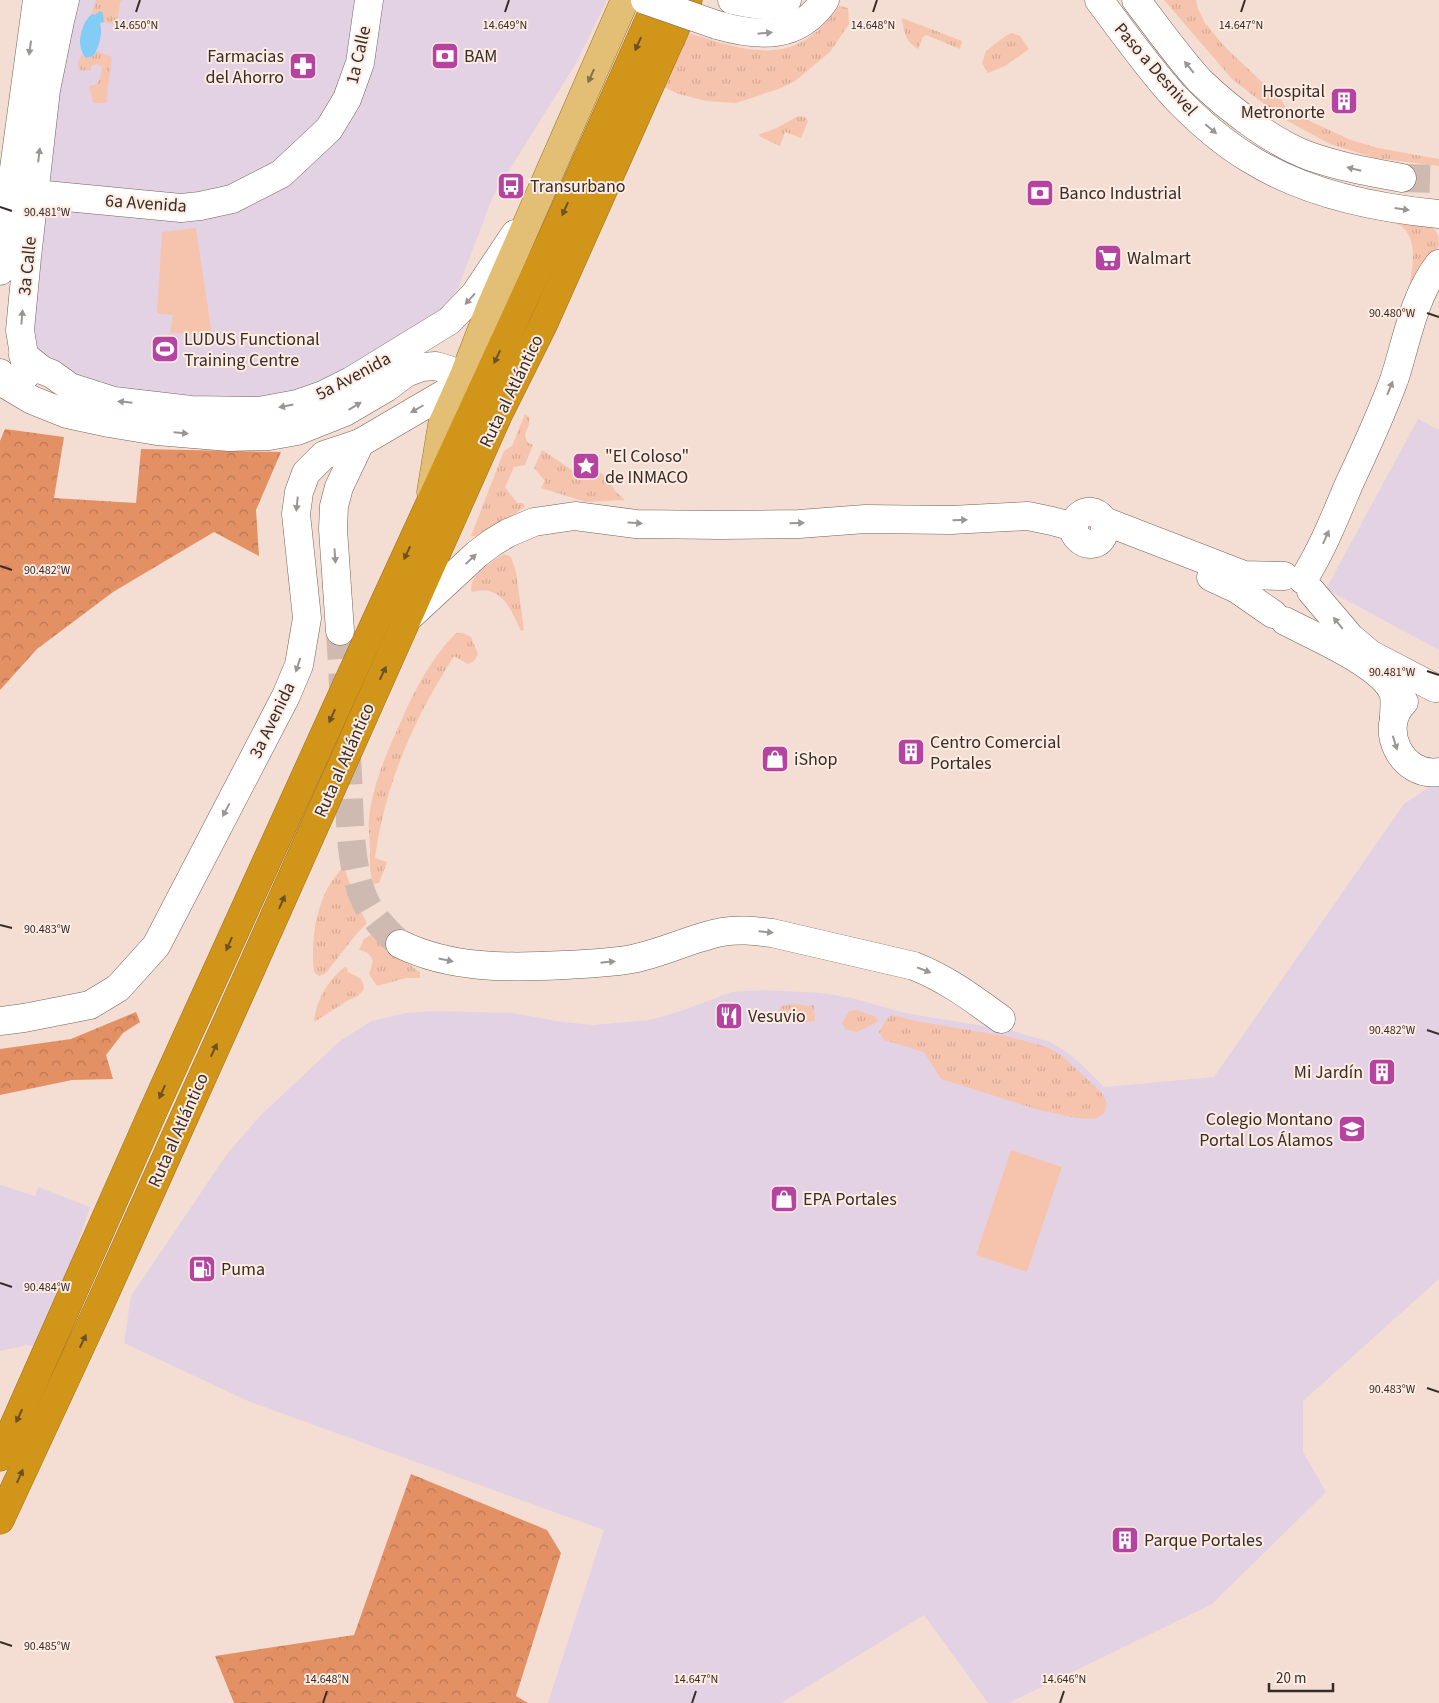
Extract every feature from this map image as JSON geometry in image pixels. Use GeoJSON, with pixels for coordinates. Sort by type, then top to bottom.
{"type":"FeatureCollection","features":[{"type":"Feature","properties":{"kind":"highway","name":"Ruta al Atlántico"},"geometry":{"type":"LineString","coordinates":[[0,1520],[50,1380],[72,1292],[374,625],[563,214],[658,0]]}},
{"type":"Feature","properties":{"kind":"highway","name":"Ruta al Atlántico"},"geometry":{"type":"LineString","coordinates":[[0,1457],[98,1309],[410,616],[498,415],[543,325],[688,0]]}},
{"type":"Feature","properties":{"kind":"main road","name":"Ruta al Atlántico"},"geometry":{"type":"LineString","coordinates":[[428,509],[442,425],[491,306],[625,0]]}},
{"type":"Feature","properties":{"kind":"street","name":"3a Calle"},"geometry":{"type":"LineString","coordinates":[[32,400],[20,330],[34,194],[37,0]]}},
{"type":"Feature","properties":{"kind":"street","name":"3a Calle"},"geometry":{"type":"LineString","coordinates":[[0,271],[35,90],[66,0]]}},
{"type":"Feature","properties":{"kind":"street","name":"1a Calle"},"geometry":{"type":"LineString","coordinates":[[282,174],[329,129],[347,100],[360,63],[370,0]]}},
{"type":"Feature","properties":{"kind":"street"},"geometry":{"type":"LineString","coordinates":[[645,0],[717,25],[741,32],[761,34],[788,30],[805,22],[819,9],[825,0]]}},
{"type":"Feature","properties":{"kind":"street"},"geometry":{"type":"LineString","coordinates":[[732,0],[766,5],[781,4],[787,0]]}},
{"type":"Feature","properties":{"kind":"street","name":"Paso a Desnivel"},"geometry":{"type":"LineString","coordinates":[[1099,0],[1143,58],[1175,96],[1211,130],[1249,159],[1268,170],[1328,193],[1366,204],[1439,214]]}},
{"type":"Feature","properties":{"kind":"street","name":"Paso a Desnivel"},"geometry":{"type":"LineString","coordinates":[[1136,0],[1200,80],[1243,117],[1274,138],[1308,156],[1356,170],[1402,178]]}},
{"type":"Feature","properties":{"kind":"street","name":"6a Avenida"},"geometry":{"type":"LineString","coordinates":[[34,194],[182,208],[232,200],[282,174]]}},
{"type":"Feature","properties":{"kind":"street","name":"5a Avenida"},"geometry":{"type":"LineString","coordinates":[[23,355],[42,370],[52,374],[70,387],[114,401],[191,410],[258,411],[297,404],[324,395],[351,381],[450,321],[475,294],[537,202]]}},
{"type":"Feature","properties":{"kind":"street"},"geometry":{"type":"LineString","coordinates":[[1299,582],[1319,554],[1393,380],[1419,299],[1428,278],[1439,264]]}},
{"type":"Feature","properties":{"kind":"street","name":"5a Avenida"},"geometry":{"type":"LineString","coordinates":[[32,400],[67,414],[148,429],[229,437],[268,436],[297,430],[345,412],[386,388],[406,373],[422,367],[436,366],[449,370],[461,382]]}},
{"type":"Feature","properties":{"kind":"street"},"geometry":{"type":"LineString","coordinates":[[0,373],[5,384],[32,400]]}},
{"type":"Feature","properties":{"kind":"street","name":"3a Avenida"},"geometry":{"type":"LineString","coordinates":[[0,1021],[90,1005],[118,988],[156,946],[286,696],[299,665],[307,618],[296,514],[299,492],[306,473],[324,455],[360,443],[461,382]]}},
{"type":"Feature","properties":{"kind":"street"},"geometry":{"type":"LineString","coordinates":[[0,405],[32,400]]}},
{"type":"Feature","properties":{"kind":"street"},"geometry":{"type":"LineString","coordinates":[[340,631],[333,529],[334,506],[339,487],[360,443]]}},
{"type":"Feature","properties":{"kind":"street"},"geometry":{"type":"LineString","coordinates":[[410,616],[477,554],[500,538],[534,522],[575,516],[636,524],[722,525],[799,524],[865,519],[951,520],[1028,516],[1074,527],[1078,517],[1087,512],[1097,514],[1104,529],[1119,539],[1237,589],[1279,618],[1364,663],[1384,678],[1394,692],[1392,730],[1394,743],[1400,755],[1409,765],[1421,771],[1439,772]]}},
{"type":"Feature","properties":{"kind":"street"},"geometry":{"type":"LineString","coordinates":[[1104,529],[1244,575],[1299,582],[1350,637],[1370,654],[1437,689]]}},
{"type":"Feature","properties":{"kind":"street"},"geometry":{"type":"LineString","coordinates":[[1299,582],[1311,604],[1304,616],[1298,619],[1279,618],[1267,603],[1269,589],[1272,584],[1299,582]]}},
{"type":"Feature","properties":{"kind":"street"},"geometry":{"type":"LineString","coordinates":[[1394,717],[1400,705],[1410,696],[1422,690],[1437,689]]}},
{"type":"Feature","properties":{"kind":"street"},"geometry":{"type":"LineString","coordinates":[[400,944],[416,952],[445,960],[502,967],[536,966],[631,959],[724,932],[748,930],[772,932],[922,969],[936,975],[970,996],[1001,1019]]}},
{"type":"Feature","properties":{"kind":"shaded area"},"geometry":{"type":"Polygon","coordinates":[[[65,0],[607,0],[575,65],[493,196],[458,288],[442,311],[297,404],[70,387],[20,330],[65,0]]]}},
{"type":"Feature","properties":{"kind":"shaded area"},"geometry":{"type":"Polygon","coordinates":[[[1418,419],[1439,430],[1439,650],[1326,589],[1418,419]]]}},
{"type":"Feature","properties":{"kind":"shaded area"},"geometry":{"type":"Polygon","coordinates":[[[1439,784],[1439,1279],[1303,1401],[1303,1452],[1326,1492],[1212,1604],[1009,1703],[988,1703],[924,1615],[781,1703],[548,1703],[604,1530],[248,1401],[124,1343],[131,1296],[227,1154],[261,1115],[341,1040],[372,1021],[406,1013],[435,1011],[512,1013],[562,1022],[593,1025],[650,1020],[732,992],[763,990],[821,993],[852,998],[905,1013],[1013,1031],[1050,1042],[1079,1062],[1104,1087],[1214,1077],[1404,804],[1431,786],[1439,784]]]}},
{"type":"Feature","properties":{"kind":"shaded area"},"geometry":{"type":"Polygon","coordinates":[[[0,1185],[35,1196],[38,1187],[90,1207],[54,1313],[38,1348],[28,1345],[0,1351],[0,1185]]]}},
{"type":"Feature","properties":{"kind":"green space"},"geometry":{"type":"Polygon","coordinates":[[[96,0],[123,0],[120,3],[117,25],[104,22],[101,12],[95,15],[92,14],[96,0]]]}},
{"type":"Feature","properties":{"kind":"green space"},"geometry":{"type":"Polygon","coordinates":[[[1164,0],[1196,0],[1205,23],[1224,46],[1264,84],[1277,93],[1288,111],[1351,140],[1378,148],[1439,159],[1439,166],[1375,158],[1330,144],[1282,118],[1232,79],[1164,0]]]}},
{"type":"Feature","properties":{"kind":"green space"},"geometry":{"type":"Polygon","coordinates":[[[839,6],[848,8],[849,24],[830,52],[795,81],[781,88],[736,103],[706,101],[679,94],[657,84],[682,31],[747,49],[767,50],[786,48],[804,40],[822,27],[839,6]]]}},
{"type":"Feature","properties":{"kind":"green space"},"geometry":{"type":"Polygon","coordinates":[[[902,18],[962,41],[960,49],[926,35],[923,37],[918,49],[906,36],[902,18]]]}},
{"type":"Feature","properties":{"kind":"green space"},"geometry":{"type":"Polygon","coordinates":[[[1012,33],[1020,36],[1029,49],[1005,66],[988,73],[982,63],[986,51],[1012,33]]]}},
{"type":"Feature","properties":{"kind":"green space"},"geometry":{"type":"Polygon","coordinates":[[[97,51],[112,57],[106,103],[93,103],[89,86],[97,84],[102,67],[96,64],[91,66],[91,71],[80,70],[77,65],[82,54],[86,58],[93,56],[97,51]]]}},
{"type":"Feature","properties":{"kind":"green space"},"geometry":{"type":"Polygon","coordinates":[[[798,116],[805,117],[808,121],[801,138],[785,132],[780,146],[759,136],[760,134],[775,129],[798,116]]]}},
{"type":"Feature","properties":{"kind":"green space"},"geometry":{"type":"Polygon","coordinates":[[[1390,222],[1430,225],[1438,236],[1438,248],[1409,288],[1413,255],[1410,239],[1407,232],[1401,226],[1390,222]]]}},
{"type":"Feature","properties":{"kind":"green space"},"geometry":{"type":"Polygon","coordinates":[[[196,228],[212,335],[170,333],[173,315],[159,314],[157,312],[162,232],[196,228]]]}},
{"type":"Feature","properties":{"kind":"green space"},"geometry":{"type":"Polygon","coordinates":[[[525,414],[529,417],[529,424],[525,435],[527,442],[533,445],[525,465],[514,467],[505,487],[517,503],[523,503],[525,507],[479,537],[471,536],[504,451],[512,446],[525,414]]]}},
{"type":"Feature","properties":{"kind":"green space"},"geometry":{"type":"Polygon","coordinates":[[[5,429],[64,437],[54,498],[136,503],[141,449],[281,452],[256,510],[259,556],[214,532],[113,592],[37,649],[0,690],[0,441],[5,429]]]}},
{"type":"Feature","properties":{"kind":"green space"},"geometry":{"type":"Polygon","coordinates":[[[542,450],[581,476],[599,472],[607,477],[615,491],[625,500],[586,502],[541,488],[545,481],[534,468],[542,450]]]}},
{"type":"Feature","properties":{"kind":"green space"},"geometry":{"type":"Polygon","coordinates":[[[504,554],[511,557],[516,572],[524,630],[521,631],[509,606],[498,595],[491,591],[472,592],[471,586],[477,575],[504,554]]]}},
{"type":"Feature","properties":{"kind":"green space"},"geometry":{"type":"Polygon","coordinates":[[[456,633],[463,633],[471,637],[478,654],[474,661],[468,664],[454,656],[426,704],[403,752],[386,804],[375,858],[387,862],[379,883],[374,884],[370,867],[369,823],[373,796],[380,772],[388,750],[422,678],[446,643],[456,633]]]}},
{"type":"Feature","properties":{"kind":"green space"},"geometry":{"type":"Polygon","coordinates":[[[344,867],[356,902],[367,923],[325,974],[319,976],[314,972],[313,959],[317,916],[327,889],[344,867]]]}},
{"type":"Feature","properties":{"kind":"green space"},"geometry":{"type":"Polygon","coordinates":[[[375,932],[420,972],[420,978],[406,978],[377,986],[369,974],[372,959],[366,952],[359,950],[364,939],[375,932]]]}},
{"type":"Feature","properties":{"kind":"green space"},"geometry":{"type":"Polygon","coordinates":[[[346,966],[348,972],[361,979],[364,989],[358,996],[314,1022],[317,1006],[328,984],[346,966]]]}},
{"type":"Feature","properties":{"kind":"green space"},"geometry":{"type":"Polygon","coordinates":[[[795,1004],[814,1005],[815,1021],[799,1023],[775,1022],[781,1006],[795,1004]]]}},
{"type":"Feature","properties":{"kind":"green space"},"geometry":{"type":"Polygon","coordinates":[[[857,1010],[874,1016],[879,1021],[857,1032],[845,1029],[842,1023],[849,1011],[857,1010]]]}},
{"type":"Feature","properties":{"kind":"green space"},"geometry":{"type":"Polygon","coordinates":[[[136,1012],[140,1022],[123,1033],[106,1055],[113,1079],[72,1080],[0,1095],[0,1049],[71,1039],[136,1012]]]}},
{"type":"Feature","properties":{"kind":"green space"},"geometry":{"type":"Polygon","coordinates":[[[892,1015],[1010,1037],[1047,1047],[1061,1055],[1101,1092],[1107,1103],[1104,1114],[1094,1119],[1077,1118],[1039,1110],[941,1079],[924,1052],[884,1040],[879,1032],[886,1020],[892,1015]]]}},
{"type":"Feature","properties":{"kind":"green space"},"geometry":{"type":"Polygon","coordinates":[[[1011,1150],[1062,1167],[1027,1272],[976,1255],[1011,1150]]]}},
{"type":"Feature","properties":{"kind":"green space"},"geometry":{"type":"Polygon","coordinates":[[[411,1474],[547,1530],[561,1553],[516,1696],[528,1703],[234,1703],[215,1656],[354,1635],[411,1474]]]}},
{"type":"Feature","properties":{"kind":"water"},"geometry":{"type":"Polygon","coordinates":[[[100,11],[103,13],[104,22],[100,23],[101,36],[99,45],[93,56],[86,58],[80,41],[82,29],[92,14],[95,15],[100,11]]]}},
{"type":"Feature","properties":{"kind":"tunnel"},"geometry":{"type":"LineString","coordinates":[[1402,178],[1439,179]]}},
{"type":"Feature","properties":{"kind":"tunnel"},"geometry":{"type":"LineString","coordinates":[[340,631],[350,824],[356,874],[369,909],[381,925],[400,944]]}},
{"type":"Feature","properties":{"kind":"place","name":"BAM"},"geometry":{"type":"Point","coordinates":[445,56]}},
{"type":"Feature","properties":{"kind":"place","name":"Farmacias del Ahorro"},"geometry":{"type":"Point","coordinates":[303,66]}},
{"type":"Feature","properties":{"kind":"place","name":"Hospital Metronorte"},"geometry":{"type":"Point","coordinates":[1344,101]}},
{"type":"Feature","properties":{"kind":"place","name":"Transurbano"},"geometry":{"type":"Point","coordinates":[511,186]}},
{"type":"Feature","properties":{"kind":"place","name":"Banco Industrial"},"geometry":{"type":"Point","coordinates":[1040,193]}},
{"type":"Feature","properties":{"kind":"place","name":"Walmart"},"geometry":{"type":"Point","coordinates":[1108,258]}},
{"type":"Feature","properties":{"kind":"place","name":"LUDUS Functional Training Centre"},"geometry":{"type":"Point","coordinates":[165,349]}},
{"type":"Feature","properties":{"kind":"place","name":"\"El Coloso\" de INMACO"},"geometry":{"type":"Point","coordinates":[586,466]}},
{"type":"Feature","properties":{"kind":"place","name":"Centro Comercial Portales"},"geometry":{"type":"Point","coordinates":[911,752]}},
{"type":"Feature","properties":{"kind":"place","name":"iShop"},"geometry":{"type":"Point","coordinates":[775,759]}},
{"type":"Feature","properties":{"kind":"place","name":"Vesuvio"},"geometry":{"type":"Point","coordinates":[729,1016]}},
{"type":"Feature","properties":{"kind":"place","name":"Mi Jardín"},"geometry":{"type":"Point","coordinates":[1382,1072]}},
{"type":"Feature","properties":{"kind":"place","name":"Colegio Montano Portal Los Álamos"},"geometry":{"type":"Point","coordinates":[1352,1129]}},
{"type":"Feature","properties":{"kind":"place","name":"EPA Portales"},"geometry":{"type":"Point","coordinates":[784,1199]}},
{"type":"Feature","properties":{"kind":"place","name":"Puma"},"geometry":{"type":"Point","coordinates":[202,1269]}},
{"type":"Feature","properties":{"kind":"place","name":"Parque Portales"},"geometry":{"type":"Point","coordinates":[1125,1540]}}]}
